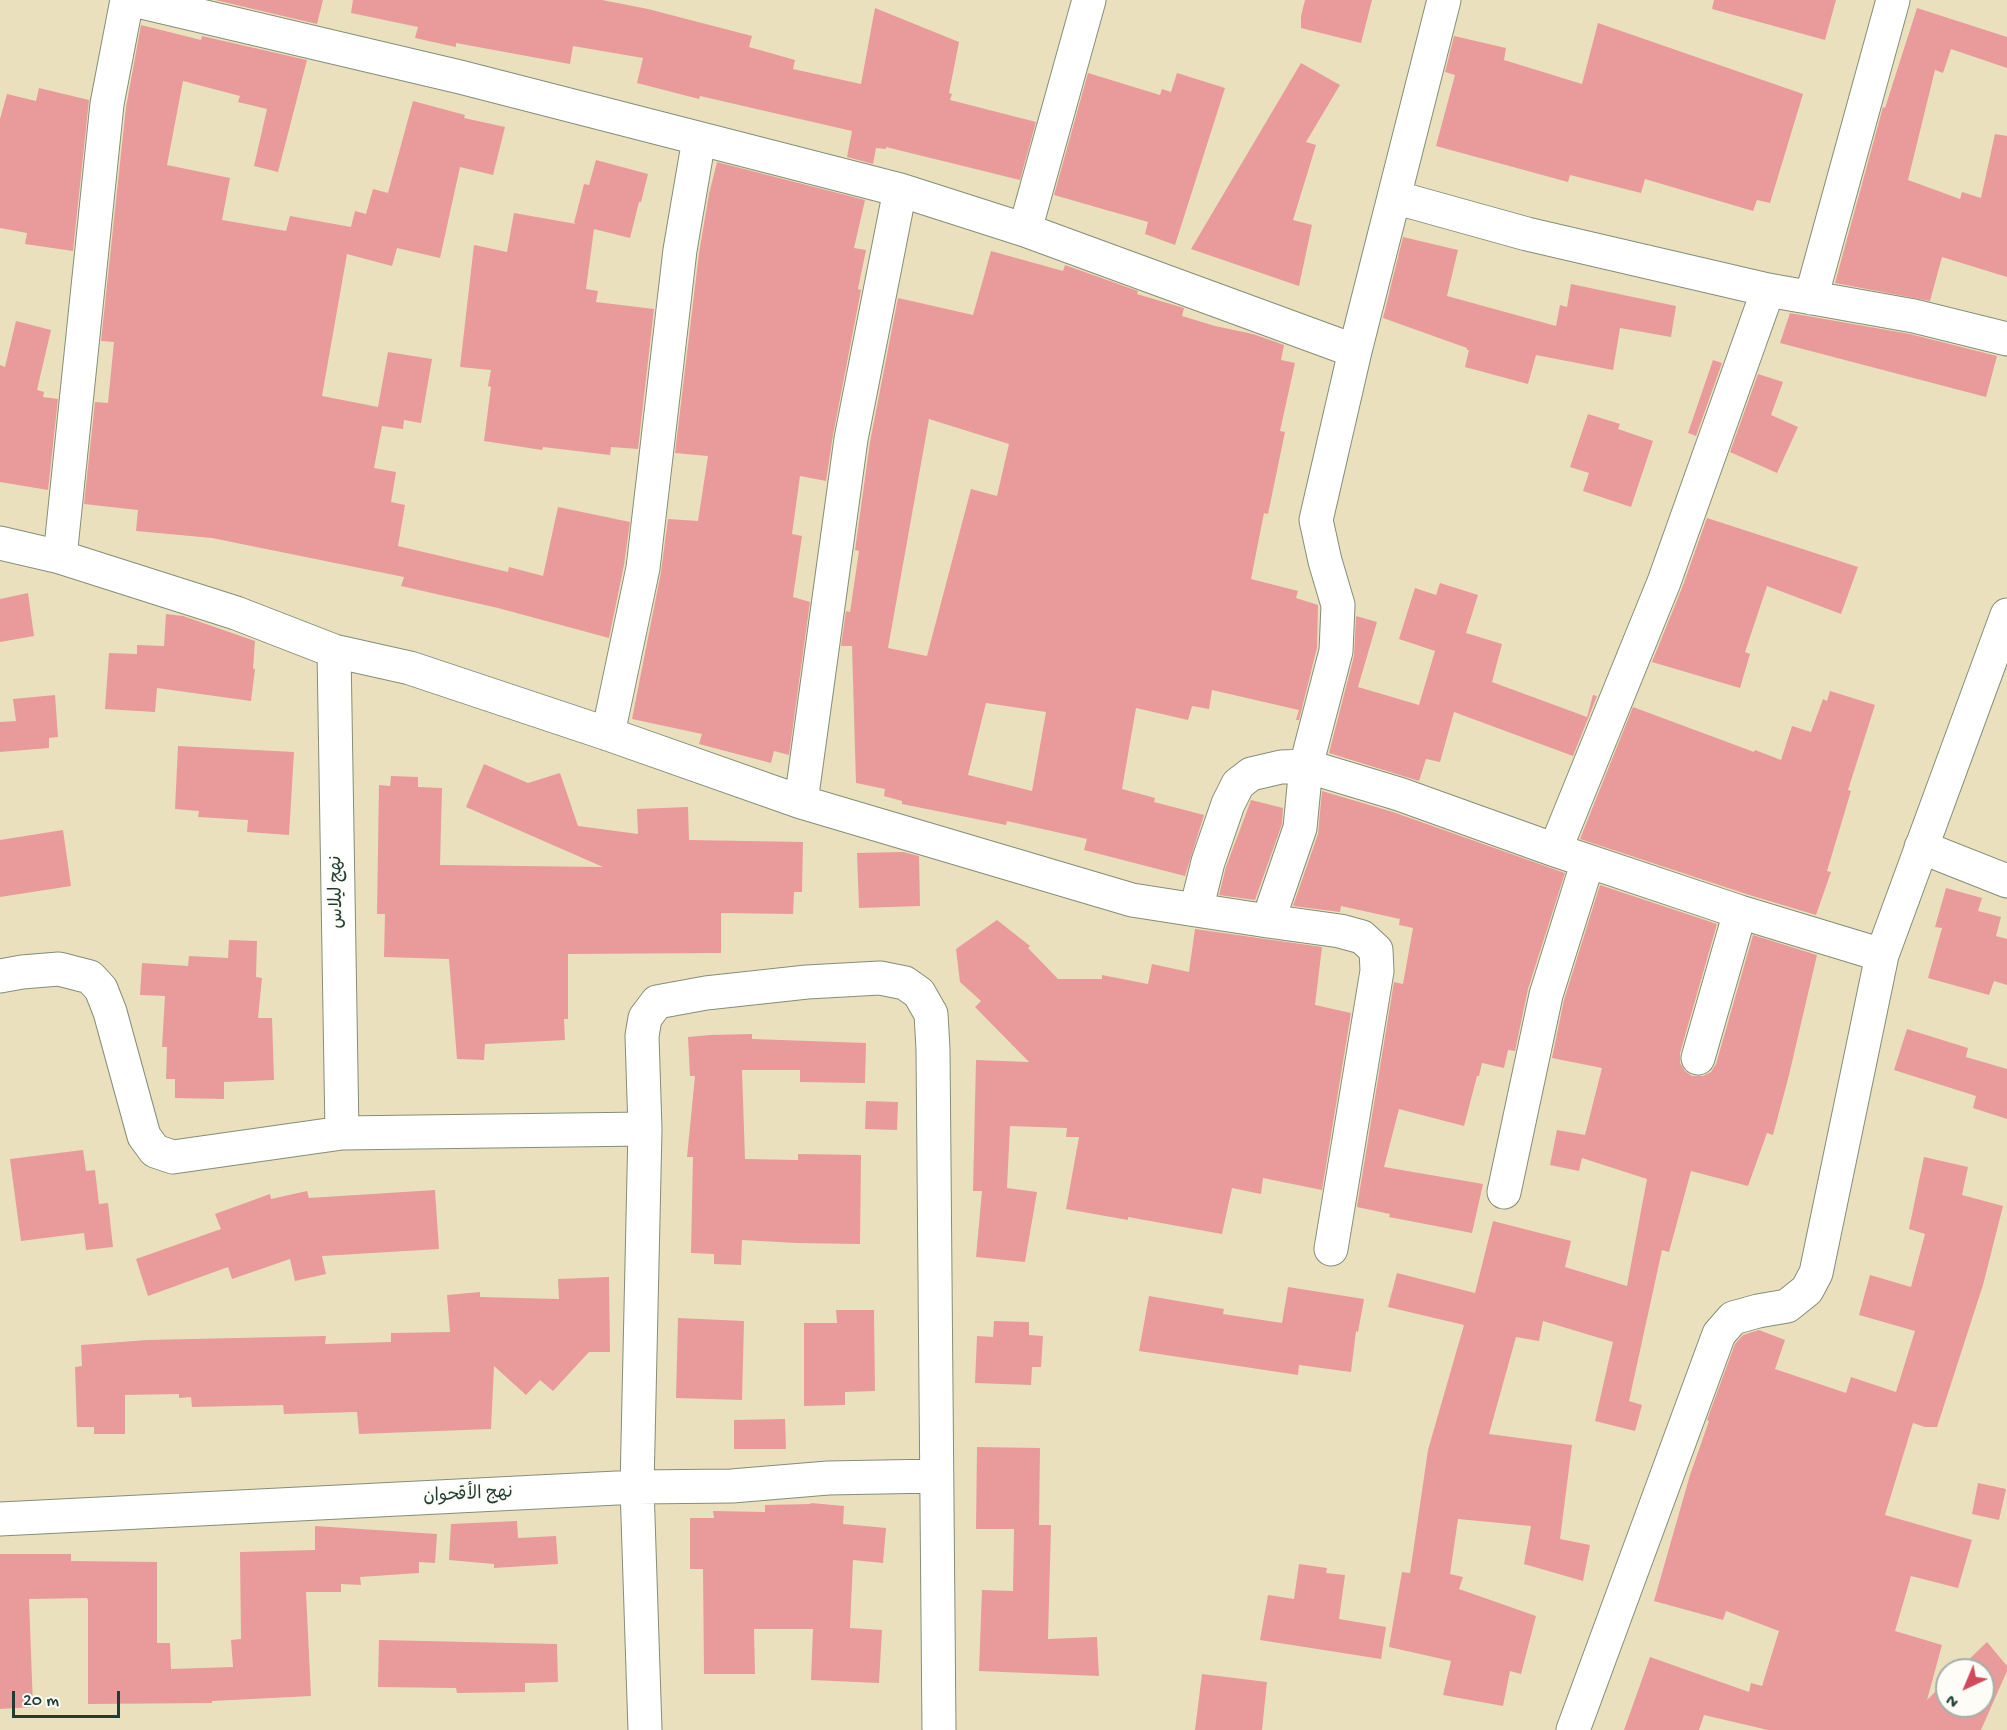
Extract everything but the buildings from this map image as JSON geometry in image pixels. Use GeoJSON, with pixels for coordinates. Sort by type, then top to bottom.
{"type":"FeatureCollection","features":[{"type":"Feature","properties":{"kind":"street"},"geometry":{"type":"LineString","coordinates":[[60,557],[106,104],[127,0]]}},
{"type":"Feature","properties":{"kind":"street"},"geometry":{"type":"LineString","coordinates":[[133,0],[460,77],[900,190],[1025,230],[1355,351]]}},
{"type":"Feature","properties":{"kind":"street"},"geometry":{"type":"LineString","coordinates":[[1025,230],[1089,0]]}},
{"type":"Feature","properties":{"kind":"street"},"geometry":{"type":"LineString","coordinates":[[1268,921],[1300,828],[1306,766],[1336,651],[1338,605],[1316,520],[1355,351],[1444,0]]}},
{"type":"Feature","properties":{"kind":"street"},"geometry":{"type":"LineString","coordinates":[[1811,298],[1893,0]]}},
{"type":"Feature","properties":{"kind":"street"},"geometry":{"type":"LineString","coordinates":[[608,734],[643,568],[680,250],[699,139]]}},
{"type":"Feature","properties":{"kind":"street"},"geometry":{"type":"LineString","coordinates":[[801,802],[851,439],[900,190]]}},
{"type":"Feature","properties":{"kind":"street"},"geometry":{"type":"LineString","coordinates":[[1394,197],[1527,234],[1768,290],[1914,316],[2007,339]]}},
{"type":"Feature","properties":{"kind":"street"},"geometry":{"type":"LineString","coordinates":[[1554,850],[1664,582],[1768,290]]}},
{"type":"Feature","properties":{"kind":"street"},"geometry":{"type":"LineString","coordinates":[[0,543],[60,557],[236,613],[334,651],[410,668],[801,802],[1132,900],[1340,931],[1362,937],[1376,950],[1377,971],[1331,1249]]}},
{"type":"Feature","properties":{"kind":"street"},"geometry":{"type":"LineString","coordinates":[[1573,1730],[1719,1334],[1733,1318],[1787,1306],[1807,1290],[1816,1273],[1881,955],[2007,615]]}},
{"type":"Feature","properties":{"kind":"street","name":"نهج ليلاس"},"geometry":{"type":"LineString","coordinates":[[334,651],[342,1134]]}},
{"type":"Feature","properties":{"kind":"street"},"geometry":{"type":"LineString","coordinates":[[1196,909],[1208,862],[1228,804],[1238,784],[1251,774],[1281,766],[1306,766],[1399,794],[1554,850],[1740,912],[1881,955]]}},
{"type":"Feature","properties":{"kind":"street"},"geometry":{"type":"LineString","coordinates":[[1921,847],[2007,881]]}},
{"type":"Feature","properties":{"kind":"street"},"geometry":{"type":"LineString","coordinates":[[1504,1192],[1545,995],[1588,861]]}},
{"type":"Feature","properties":{"kind":"street"},"geometry":{"type":"LineString","coordinates":[[1698,1058],[1740,912]]}},
{"type":"Feature","properties":{"kind":"street"},"geometry":{"type":"LineString","coordinates":[[0,976],[59,969],[90,977],[101,988],[110,1012],[144,1136],[156,1151],[173,1157],[342,1134],[645,1129]]}},
{"type":"Feature","properties":{"kind":"street"},"geometry":{"type":"LineString","coordinates":[[645,1730],[637,1487],[645,1129],[642,1036],[645,1018],[657,1002],[706,993],[796,983],[880,978],[905,983],[919,993],[931,1014],[939,1730]]}},
{"type":"Feature","properties":{"kind":"street","name":"نهج الأقحوان"},"geometry":{"type":"LineString","coordinates":[[0,1519],[637,1487],[732,1486],[828,1478],[936,1476]]}}]}
